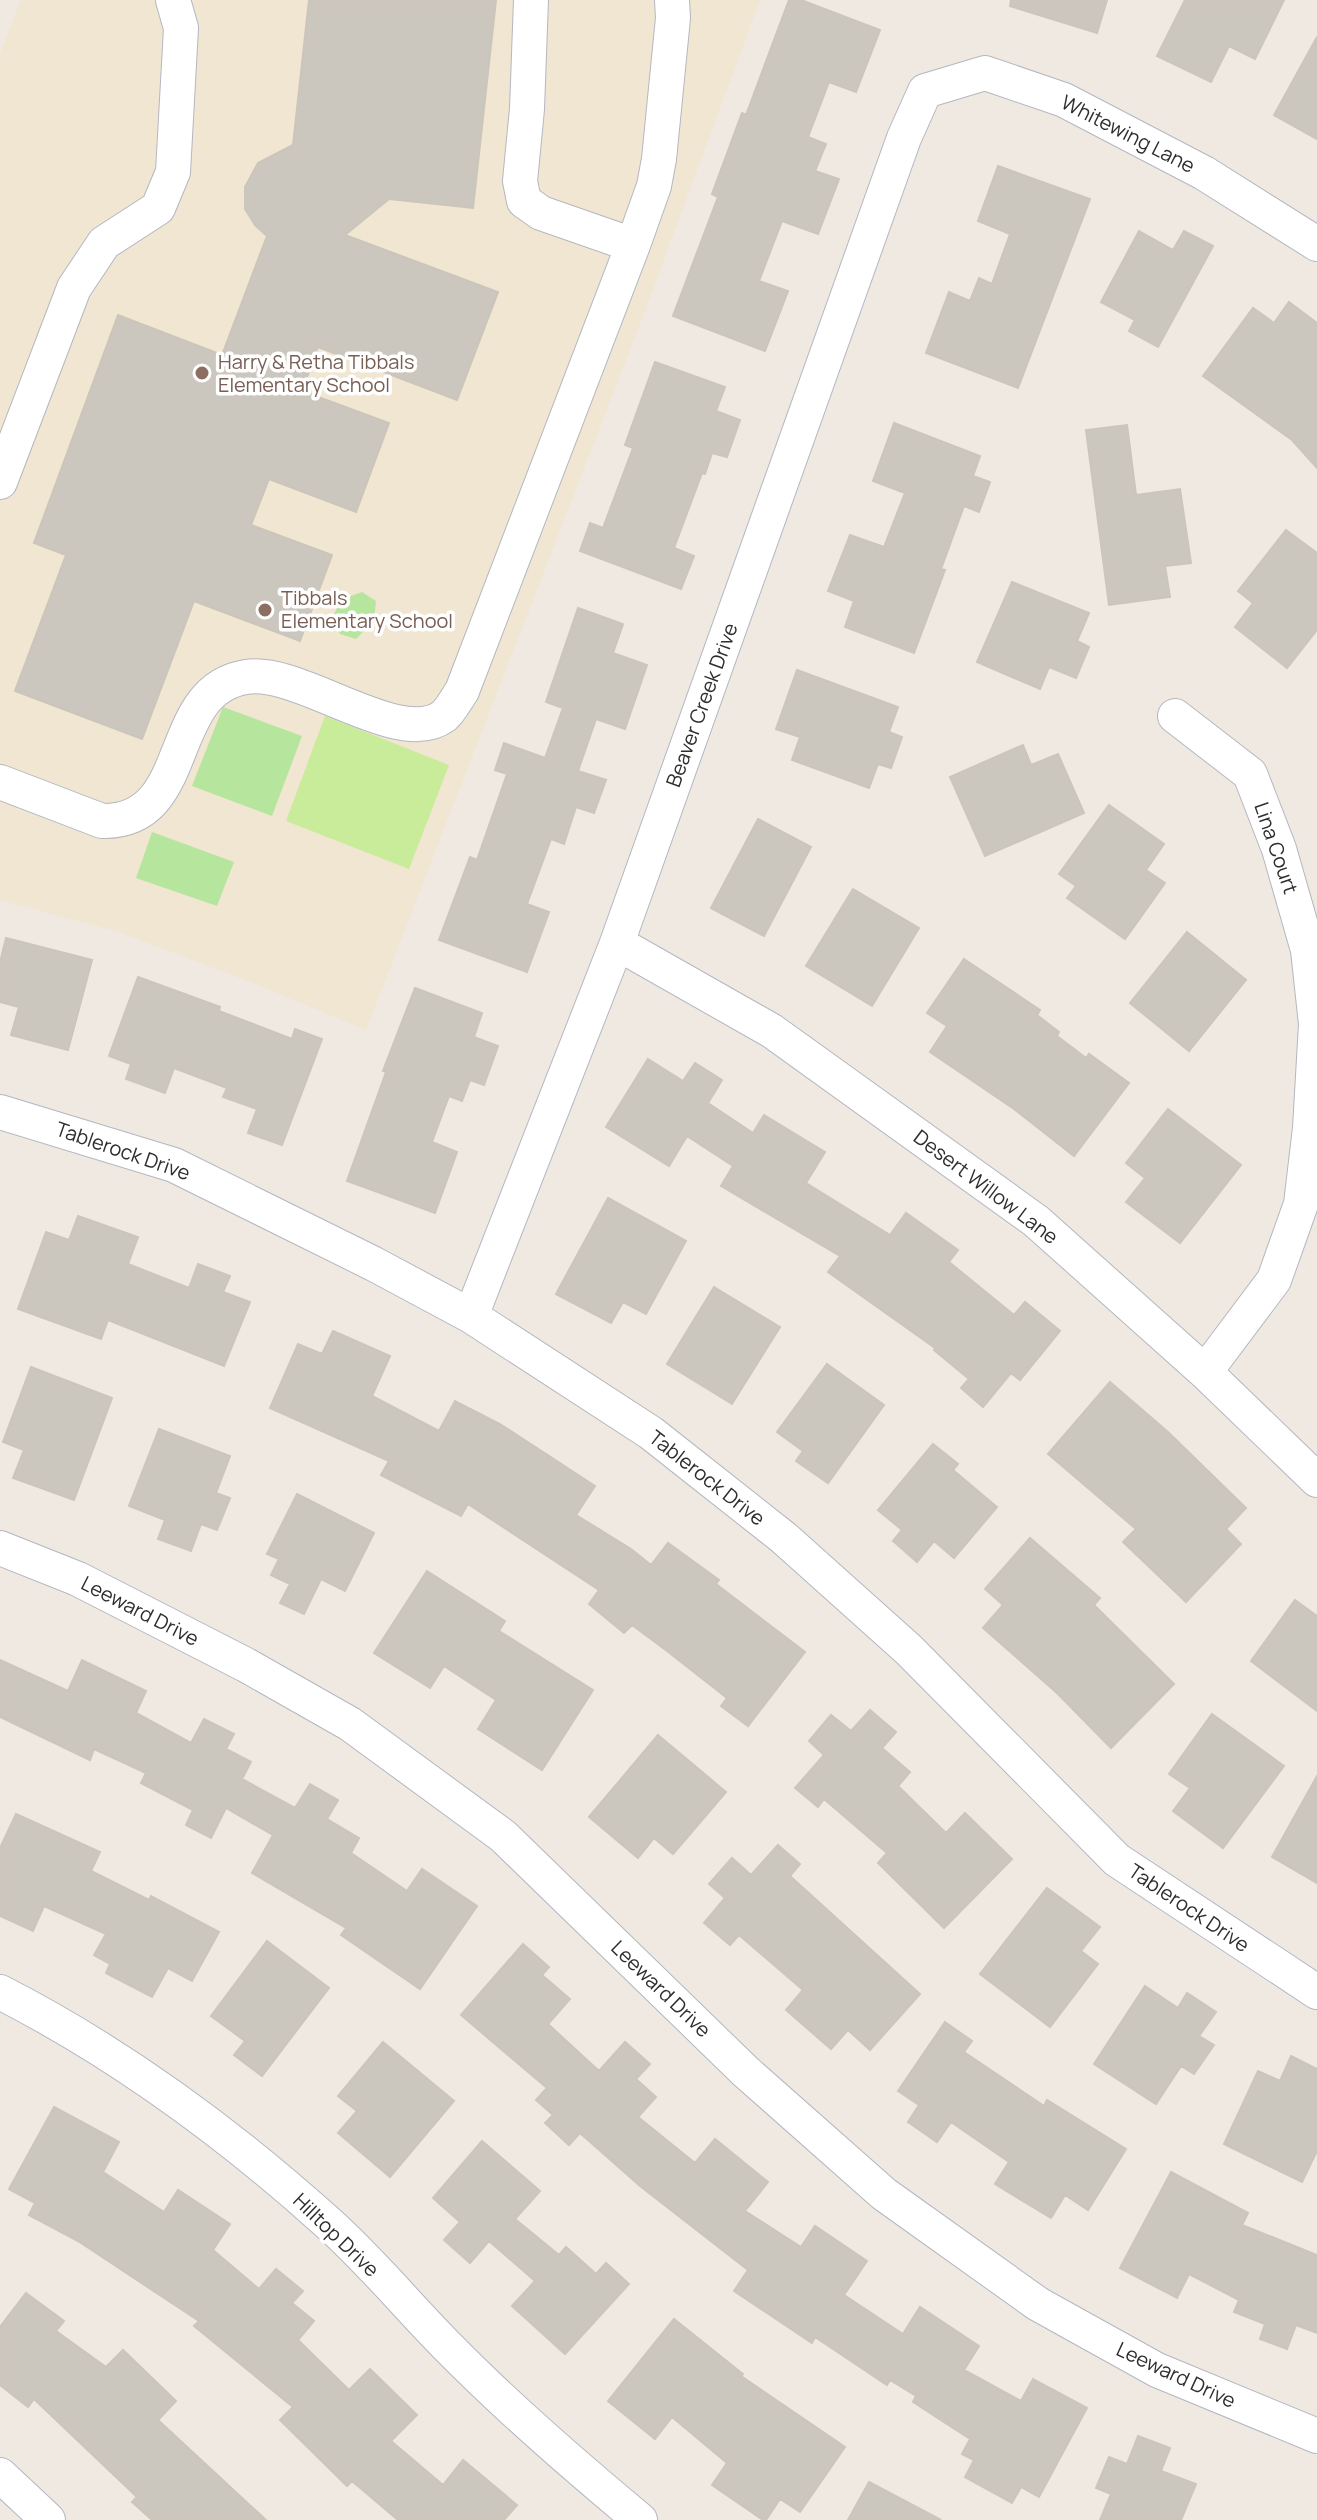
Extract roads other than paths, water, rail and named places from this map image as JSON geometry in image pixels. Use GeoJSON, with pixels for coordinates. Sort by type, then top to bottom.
{"type":"FeatureCollection","features":[{"type":"Feature","properties":{"kind":"street"},"geometry":{"type":"LineString","coordinates":[[0,482],[74,288],[104,243],[158,208],[173,172],[181,28],[173,0]]}},
{"type":"Feature","properties":{"kind":"street"},"geometry":{"type":"LineString","coordinates":[[531,0],[527,109],[520,181],[524,201],[541,213],[633,245]]}},
{"type":"Feature","properties":{"kind":"street"},"geometry":{"type":"LineString","coordinates":[[0,782],[102,821],[119,821],[136,814],[149,808],[159,794],[196,712],[207,696],[241,677],[280,680],[382,718],[415,726],[444,716],[462,691],[654,186],[673,18],[672,0]]}},
{"type":"Feature","properties":{"kind":"street","name":"Whitewing Lane"},"geometry":{"type":"LineString","coordinates":[[925,91],[985,73],[1064,100],[1204,173],[1317,244]]}},
{"type":"Feature","properties":{"kind":"street","name":"Beaver Creek Drive"},"geometry":{"type":"LineString","coordinates":[[471,1316],[617,943],[904,138],[925,91]]}},
{"type":"Feature","properties":{"kind":"street","name":"Lina Court"},"geometry":{"type":"LineString","coordinates":[[1175,716],[1250,774],[1279,849],[1308,950],[1316,1024],[1310,1128],[1301,1204],[1274,1280],[1205,1372]]}},
{"type":"Feature","properties":{"kind":"street","name":"Desert Willow Lane"},"geometry":{"type":"LineString","coordinates":[[617,943],[772,1031],[1036,1221],[1205,1372],[1317,1480]]}},
{"type":"Feature","properties":{"kind":"street","name":"Tablerock Drive"},"geometry":{"type":"LineString","coordinates":[[0,1112],[174,1165],[471,1316],[651,1433],[772,1528],[909,1650],[1117,1860],[1317,1992]]}},
{"type":"Feature","properties":{"kind":"street","name":"Leeward Drive"},"geometry":{"type":"LineString","coordinates":[[0,1548],[78,1579],[246,1665],[350,1724],[503,1836],[746,2072],[884,2194],[1038,2304],[1157,2370],[1317,2436]]}},
{"type":"Feature","properties":{"kind":"street","name":"Hilltop Drive"},"geometry":{"type":"LineString","coordinates":[[0,1992],[110,2055],[185,2104],[329,2224],[452,2352],[571,2463],[640,2520]]}},
{"type":"Feature","properties":{"kind":"street"},"geometry":{"type":"LineString","coordinates":[[0,2475],[48,2520]]}},
{"type":"Feature","properties":{"kind":"place","name":"Harry & Retha Tibbals Elementary School"},"geometry":{"type":"Point","coordinates":[202,373]}},
{"type":"Feature","properties":{"kind":"place","name":"Tibbals Elementary School"},"geometry":{"type":"Point","coordinates":[265,610]}}]}
